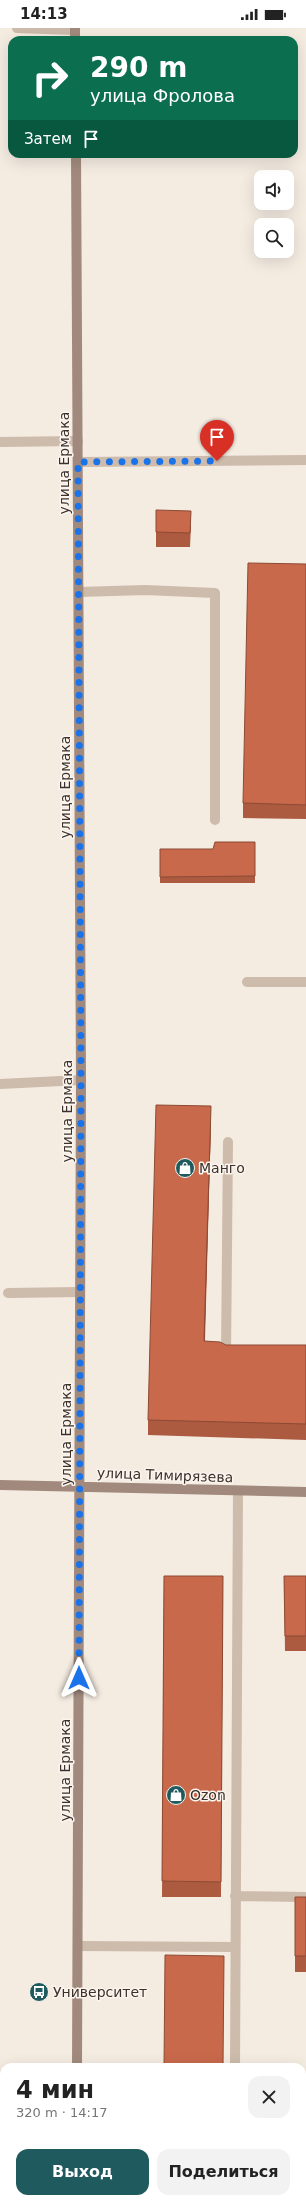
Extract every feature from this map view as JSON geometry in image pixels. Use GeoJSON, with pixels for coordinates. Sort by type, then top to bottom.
{"type":"FeatureCollection","features":[{"type":"Feature","properties":{"kind":"main road","name":"улица Ермака"},"geometry":{"type":"LineString","coordinates":[[76,158],[81,1080],[77,2063]]}},
{"type":"Feature","properties":{"kind":"main road","name":"улица Тимирязева"},"geometry":{"type":"LineString","coordinates":[[0,1485],[306,1492]]}},
{"type":"Feature","properties":{"kind":"street"},"geometry":{"type":"LineString","coordinates":[[17,28],[75,33]]}},
{"type":"Feature","properties":{"kind":"street"},"geometry":{"type":"LineString","coordinates":[[0,442],[78,441]]}},
{"type":"Feature","properties":{"kind":"street"},"geometry":{"type":"LineString","coordinates":[[78,462],[306,460]]}},
{"type":"Feature","properties":{"kind":"street"},"geometry":{"type":"LineString","coordinates":[[78,592],[145,590],[215,593],[215,820]]}},
{"type":"Feature","properties":{"kind":"street"},"geometry":{"type":"LineString","coordinates":[[248,982],[306,982]]}},
{"type":"Feature","properties":{"kind":"street"},"geometry":{"type":"LineString","coordinates":[[0,1084],[81,1080]]}},
{"type":"Feature","properties":{"kind":"street"},"geometry":{"type":"LineString","coordinates":[[228,1142],[226,1354],[240,1354]]}},
{"type":"Feature","properties":{"kind":"street"},"geometry":{"type":"LineString","coordinates":[[8,1293],[80,1292]]}},
{"type":"Feature","properties":{"kind":"street"},"geometry":{"type":"LineString","coordinates":[[234,2063],[238,1491]]}},
{"type":"Feature","properties":{"kind":"street"},"geometry":{"type":"LineString","coordinates":[[235,1896],[306,1897]]}},
{"type":"Feature","properties":{"kind":"street"},"geometry":{"type":"LineString","coordinates":[[78,1946],[235,1947]]}},
{"type":"Feature","properties":{"kind":"building"},"geometry":{"type":"Polygon","coordinates":[[[156,510],[191,511],[190,533],[156,532],[156,510]]]}},
{"type":"Feature","properties":{"kind":"building"},"geometry":{"type":"Polygon","coordinates":[[[248,563],[306,564],[306,805],[243,803],[248,563]]]}},
{"type":"Feature","properties":{"kind":"building"},"geometry":{"type":"Polygon","coordinates":[[[215,842],[255,842],[255,876],[160,877],[160,849],[213,849],[215,842]]]}},
{"type":"Feature","properties":{"kind":"building"},"geometry":{"type":"Polygon","coordinates":[[[156,1105],[211,1106],[204,1341],[220,1342],[226,1345],[306,1345],[306,1424],[148,1420],[156,1105]]]}},
{"type":"Feature","properties":{"kind":"building"},"geometry":{"type":"Polygon","coordinates":[[[164,1576],[223,1576],[221,1882],[162,1881],[164,1576]]]}},
{"type":"Feature","properties":{"kind":"building"},"geometry":{"type":"Polygon","coordinates":[[[284,1576],[306,1576],[306,1636],[285,1636],[284,1576]]]}},
{"type":"Feature","properties":{"kind":"building"},"geometry":{"type":"Polygon","coordinates":[[[295,1897],[306,1897],[306,1956],[295,1956],[295,1897]]]}},
{"type":"Feature","properties":{"kind":"building"},"geometry":{"type":"Polygon","coordinates":[[[165,1955],[224,1956],[223,2063],[164,2063],[165,1955]]]}},
{"type":"Feature","properties":{"kind":"place","name":"Манго"},"geometry":{"type":"Point","coordinates":[185,1168]}},
{"type":"Feature","properties":{"kind":"place","name":"Ozon"},"geometry":{"type":"Point","coordinates":[176,1795]}},
{"type":"Feature","properties":{"kind":"place","name":"Университет"},"geometry":{"type":"Point","coordinates":[39,1992]}},
{"type":"Feature","properties":{"kind":"route"},"geometry":{"type":"LineString","coordinates":[[79,1678],[81,1080],[78,462],[217,461]]}}]}
